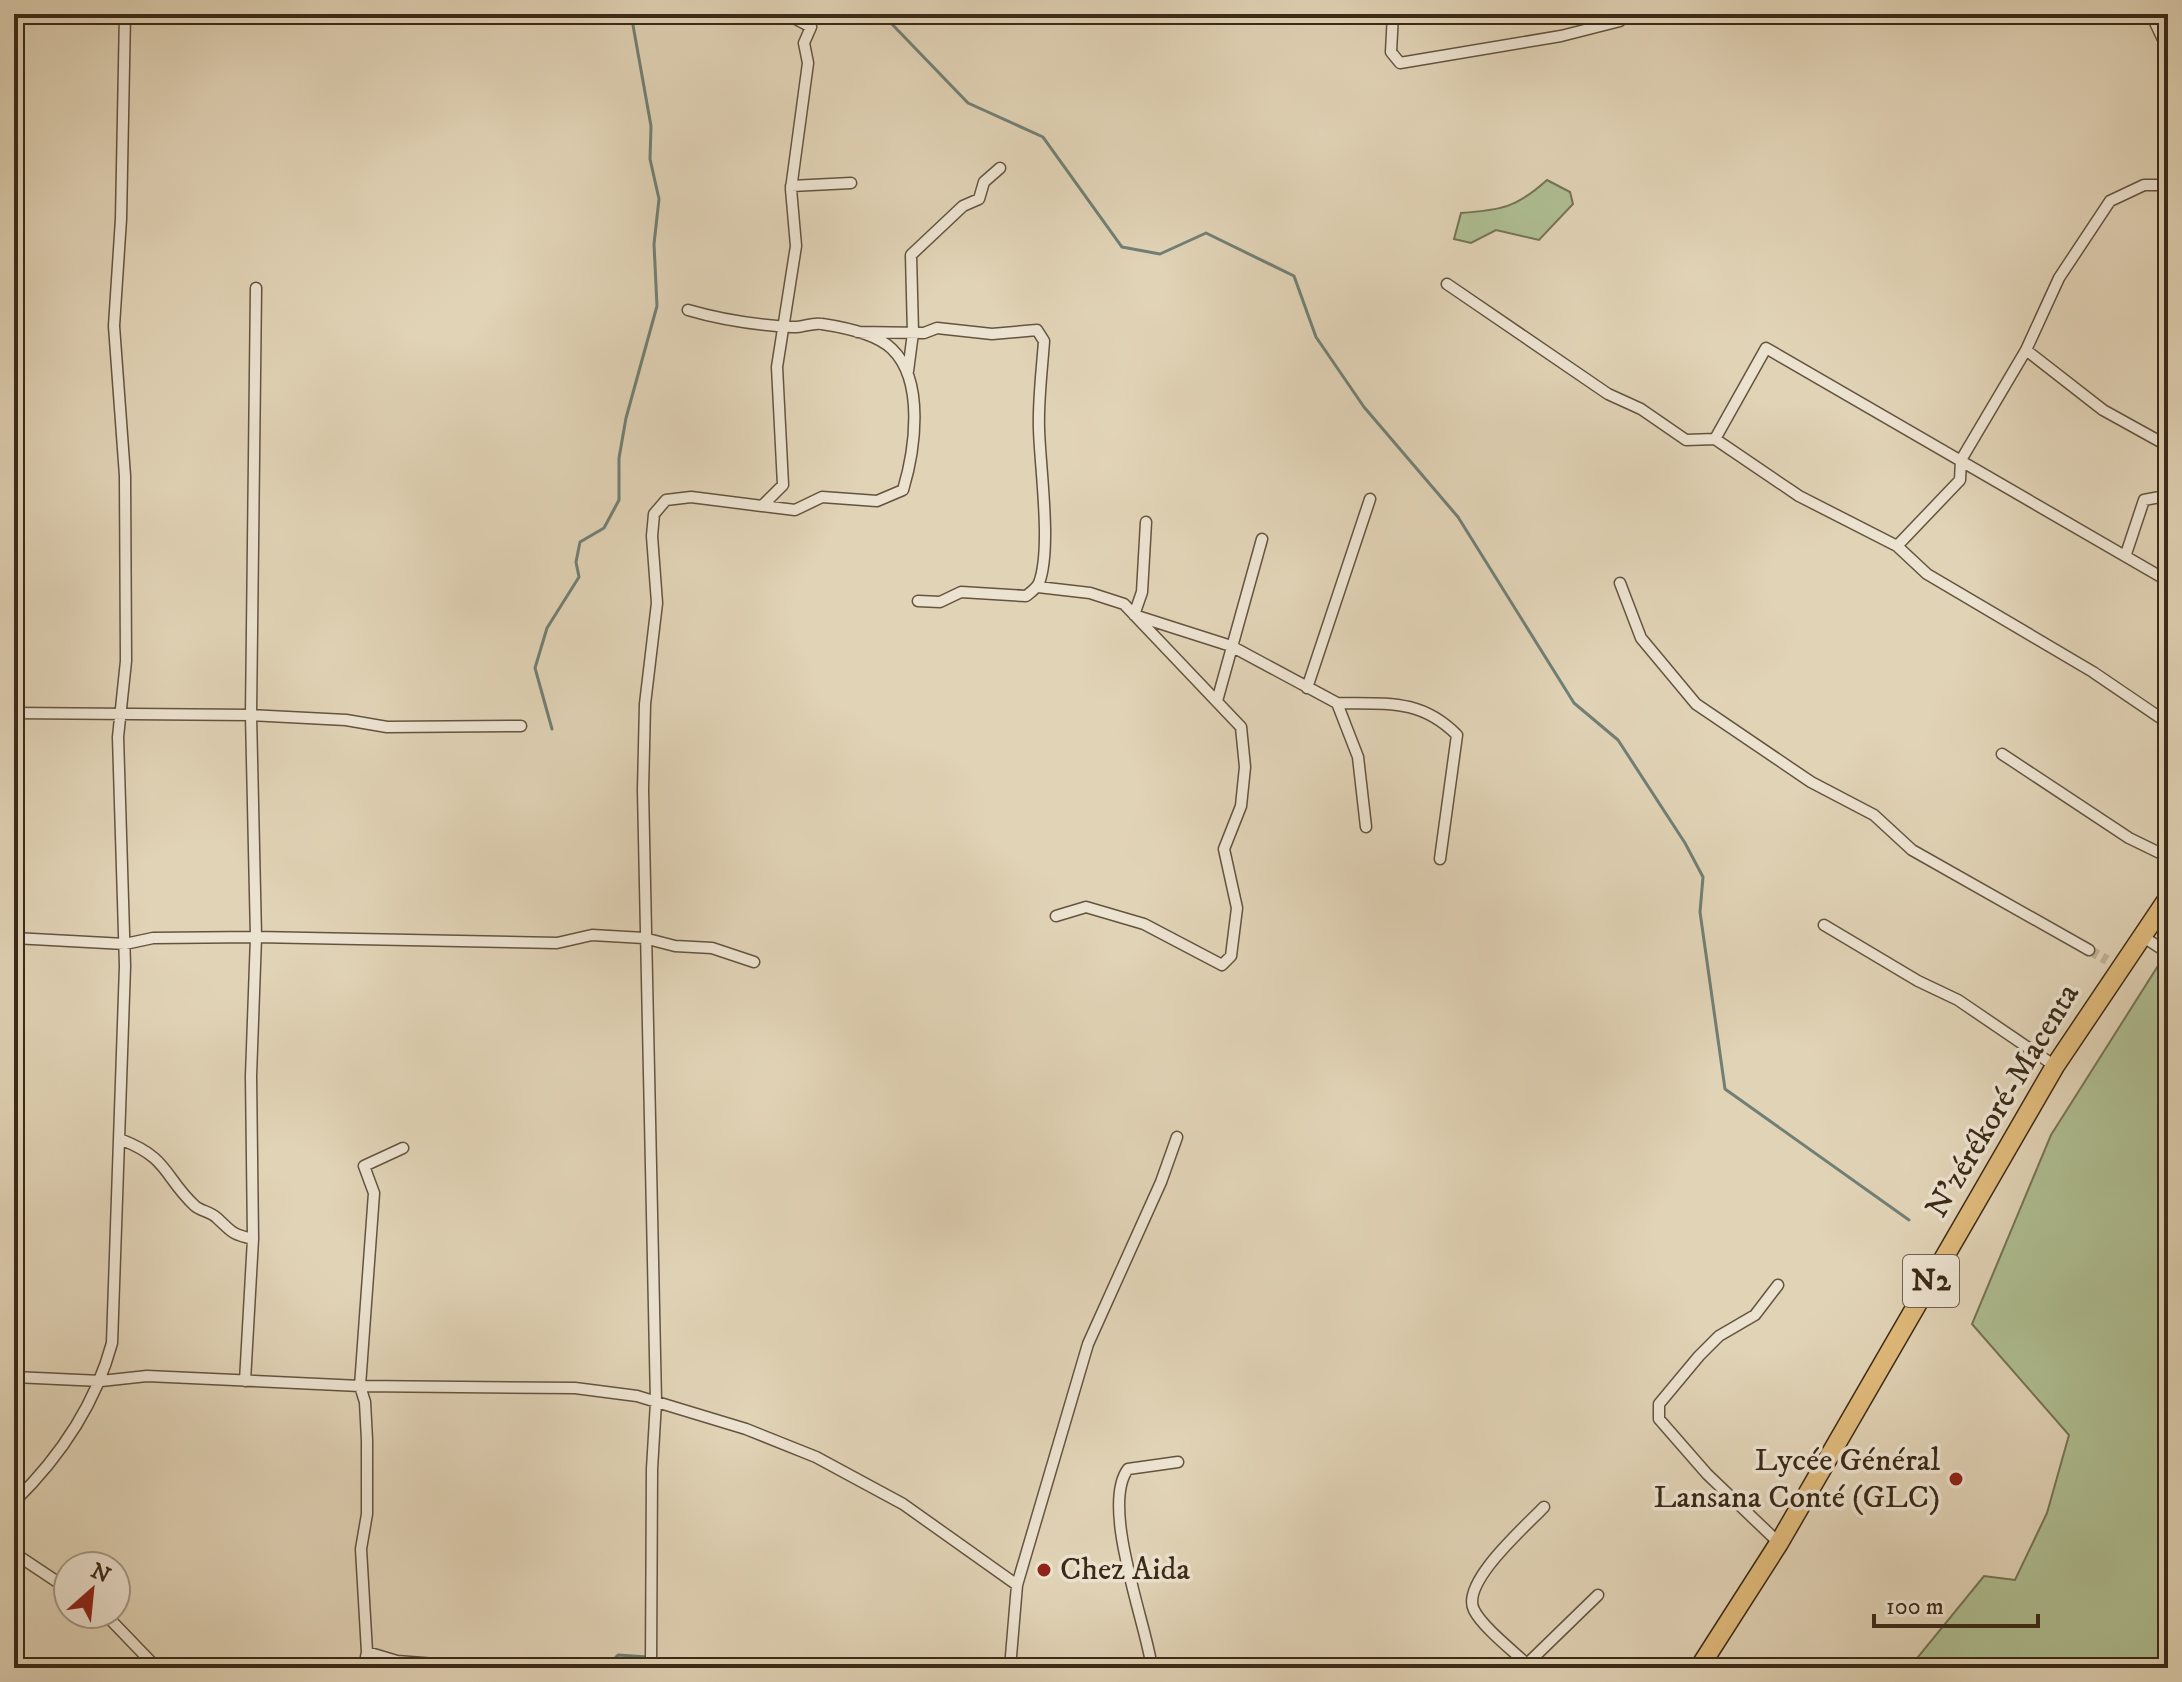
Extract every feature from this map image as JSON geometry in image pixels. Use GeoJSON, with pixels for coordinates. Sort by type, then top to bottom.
{"type":"FeatureCollection","features":[{"type":"Feature","properties":{"kind":"highway","name":"N'zérékoré-Macenta"},"geometry":{"type":"LineString","coordinates":[[1699,1668],[1779,1543],[2113,964],[2142,936],[2168,898]]}},
{"type":"Feature","properties":{"kind":"street"},"geometry":{"type":"LineString","coordinates":[[14,1502],[69,1437],[101,1381],[112,1343],[122,1140],[119,1081],[125,944],[118,737],[126,661],[125,476],[114,326],[121,219],[125,14]]}},
{"type":"Feature","properties":{"kind":"street"},"geometry":{"type":"LineString","coordinates":[[1393,14],[1391,52],[1400,63],[1561,36],[1620,21],[1619,14]]}},
{"type":"Feature","properties":{"kind":"street"},"geometry":{"type":"LineString","coordinates":[[2151,14],[2168,50]]}},
{"type":"Feature","properties":{"kind":"street"},"geometry":{"type":"LineString","coordinates":[[762,506],[783,485],[777,367],[796,246],[791,186],[808,63],[804,43],[811,27],[794,18]]}},
{"type":"Feature","properties":{"kind":"street"},"geometry":{"type":"LineString","coordinates":[[651,1668],[652,1469],[656,1402],[651,1072],[644,938],[644,718],[657,603],[652,536],[654,514],[666,500],[691,497],[795,510],[822,497],[877,501],[903,490],[915,426],[908,371],[913,333],[911,255],[963,206],[979,199],[984,182],[1000,168]]}},
{"type":"Feature","properties":{"kind":"street"},"geometry":{"type":"LineString","coordinates":[[791,186],[851,183]]}},
{"type":"Feature","properties":{"kind":"street"},"geometry":{"type":"LineString","coordinates":[[1897,546],[1960,480],[1961,460],[2026,350],[2059,278],[2110,201],[2144,185],[2168,185]]}},
{"type":"Feature","properties":{"kind":"street"},"geometry":{"type":"LineString","coordinates":[[1447,284],[1608,394],[1641,409],[1686,440],[1715,439],[1799,496],[1897,546],[1927,574],[2093,672],[2168,723]]}},
{"type":"Feature","properties":{"kind":"street"},"geometry":{"type":"LineString","coordinates":[[245,1381],[253,1239],[251,1076],[256,937],[251,715],[256,288]]}},
{"type":"Feature","properties":{"kind":"street"},"geometry":{"type":"LineString","coordinates":[[688,310],[721,320],[797,328],[818,323],[857,332],[890,347],[908,371]]}},
{"type":"Feature","properties":{"kind":"street"},"geometry":{"type":"LineString","coordinates":[[857,332],[913,333],[937,328],[992,334],[1037,330],[1044,341],[1039,429],[1044,465],[1040,486],[1042,569],[1038,587],[1026,596],[961,592],[940,602],[918,601]]}},
{"type":"Feature","properties":{"kind":"street"},"geometry":{"type":"LineString","coordinates":[[1715,439],[1766,348],[2168,581]]}},
{"type":"Feature","properties":{"kind":"street"},"geometry":{"type":"LineString","coordinates":[[2026,350],[2103,410],[2168,446]]}},
{"type":"Feature","properties":{"kind":"street"},"geometry":{"type":"LineString","coordinates":[[2126,554],[2144,500],[2165,496],[2168,486]]}},
{"type":"Feature","properties":{"kind":"street"},"geometry":{"type":"LineString","coordinates":[[1307,688],[1370,499]]}},
{"type":"Feature","properties":{"kind":"street"},"geometry":{"type":"LineString","coordinates":[[1134,615],[1142,592],[1146,522]]}},
{"type":"Feature","properties":{"kind":"street"},"geometry":{"type":"LineString","coordinates":[[1217,701],[1262,539]]}},
{"type":"Feature","properties":{"kind":"street"},"geometry":{"type":"LineString","coordinates":[[1620,583],[1641,638],[1696,704],[1811,782],[1874,815],[1912,850],[2089,950]]}},
{"type":"Feature","properties":{"kind":"street"},"geometry":{"type":"LineString","coordinates":[[1038,587],[1090,593],[1124,604],[1241,727],[1245,767],[1241,806],[1224,849],[1237,908],[1231,956],[1222,965],[1144,924],[1086,907],[1056,916]]}},
{"type":"Feature","properties":{"kind":"street"},"geometry":{"type":"LineString","coordinates":[[1134,615],[1231,646],[1337,703],[1411,705],[1439,717],[1457,735],[1440,859]]}},
{"type":"Feature","properties":{"kind":"street"},"geometry":{"type":"LineString","coordinates":[[1337,703],[1358,757],[1366,827]]}},
{"type":"Feature","properties":{"kind":"street"},"geometry":{"type":"LineString","coordinates":[[14,713],[79,712],[121,717],[169,713],[251,715],[346,720],[387,727],[521,726]]}},
{"type":"Feature","properties":{"kind":"street"},"geometry":{"type":"LineString","coordinates":[[2002,754],[2129,838],[2168,857]]}},
{"type":"Feature","properties":{"kind":"street"},"geometry":{"type":"LineString","coordinates":[[1824,925],[1918,981],[1958,1000],[2055,1066]]}},
{"type":"Feature","properties":{"kind":"street"},"geometry":{"type":"LineString","coordinates":[[14,938],[125,944],[153,938],[256,937],[545,943],[592,935],[644,938],[675,946],[712,948],[754,962]]}},
{"type":"Feature","properties":{"kind":"street"},"geometry":{"type":"LineString","coordinates":[[2142,936],[2168,953]]}},
{"type":"Feature","properties":{"kind":"street"},"geometry":{"type":"LineString","coordinates":[[1010,1668],[1017,1585],[1088,1344],[1161,1182],[1177,1137]]}},
{"type":"Feature","properties":{"kind":"street"},"geometry":{"type":"LineString","coordinates":[[122,1140],[146,1149],[172,1174],[196,1207],[215,1215],[230,1233],[253,1239]]}},
{"type":"Feature","properties":{"kind":"street"},"geometry":{"type":"LineString","coordinates":[[364,1668],[367,1652],[361,1549],[367,1514],[367,1440],[365,1402],[360,1386],[374,1193],[364,1166],[403,1148]]}},
{"type":"Feature","properties":{"kind":"street"},"geometry":{"type":"LineString","coordinates":[[1778,1285],[1755,1315],[1719,1336],[1699,1356],[1659,1404],[1659,1419],[1707,1474],[1779,1543]]}},
{"type":"Feature","properties":{"kind":"street"},"geometry":{"type":"LineString","coordinates":[[14,1377],[101,1381],[147,1376],[360,1386],[575,1388],[656,1402],[746,1429],[816,1457],[903,1504],[1017,1585]]}},
{"type":"Feature","properties":{"kind":"street"},"geometry":{"type":"LineString","coordinates":[[1152,1668],[1148,1639],[1127,1573],[1121,1484],[1128,1469],[1178,1462]]}},
{"type":"Feature","properties":{"kind":"street"},"geometry":{"type":"LineString","coordinates":[[1544,1507],[1478,1578],[1471,1595],[1474,1610],[1529,1666],[1598,1595]]}},
{"type":"Feature","properties":{"kind":"street"},"geometry":{"type":"LineString","coordinates":[[14,1553],[52,1578]]}},
{"type":"Feature","properties":{"kind":"street"},"geometry":{"type":"LineString","coordinates":[[120,1630],[157,1668]]}},
{"type":"Feature","properties":{"kind":"street"},"geometry":{"type":"LineString","coordinates":[[367,1652],[397,1661],[487,1668]]}},
{"type":"Feature","properties":{"kind":"green space"},"geometry":{"type":"Polygon","coordinates":[[[1547,180],[1570,192],[1573,204],[1539,240],[1496,230],[1471,243],[1454,239],[1461,213],[1507,206],[1526,197],[1547,180]]]}},
{"type":"Feature","properties":{"kind":"green space"},"geometry":{"type":"Polygon","coordinates":[[[2168,950],[2168,1668],[1909,1668],[1984,1576],[2015,1580],[2047,1513],[2069,1435],[1972,1324],[2051,1135],[2168,950]]]}},
{"type":"Feature","properties":{"kind":"waterway"},"geometry":{"type":"LineString","coordinates":[[552,729],[535,668],[547,628],[579,577],[576,562],[580,542],[604,528],[619,500],[619,458],[626,418],[657,306],[654,244],[659,199],[650,159],[651,126],[631,14]]}},
{"type":"Feature","properties":{"kind":"waterway"},"geometry":{"type":"LineString","coordinates":[[667,14],[674,14]]}},
{"type":"Feature","properties":{"kind":"waterway"},"geometry":{"type":"LineString","coordinates":[[865,14],[887,19],[968,103],[1043,137],[1122,247],[1160,254],[1206,233],[1294,276],[1316,337],[1364,407],[1458,517],[1574,703],[1618,740],[1685,843],[1703,877],[1700,912],[1725,1089],[1909,1220]]}},
{"type":"Feature","properties":{"kind":"waterway"},"geometry":{"type":"LineString","coordinates":[[606,1668],[618,1655],[648,1657]]}},
{"type":"Feature","properties":{"kind":"tunnel"},"geometry":{"type":"LineString","coordinates":[[2089,950],[2107,960]]}},
{"type":"Feature","properties":{"kind":"place","name":"Lycée Général Lansana Conté (GLC)"},"geometry":{"type":"Point","coordinates":[1956,1479]}},
{"type":"Feature","properties":{"kind":"place","name":"Chez Aida"},"geometry":{"type":"Point","coordinates":[1044,1570]}}]}
